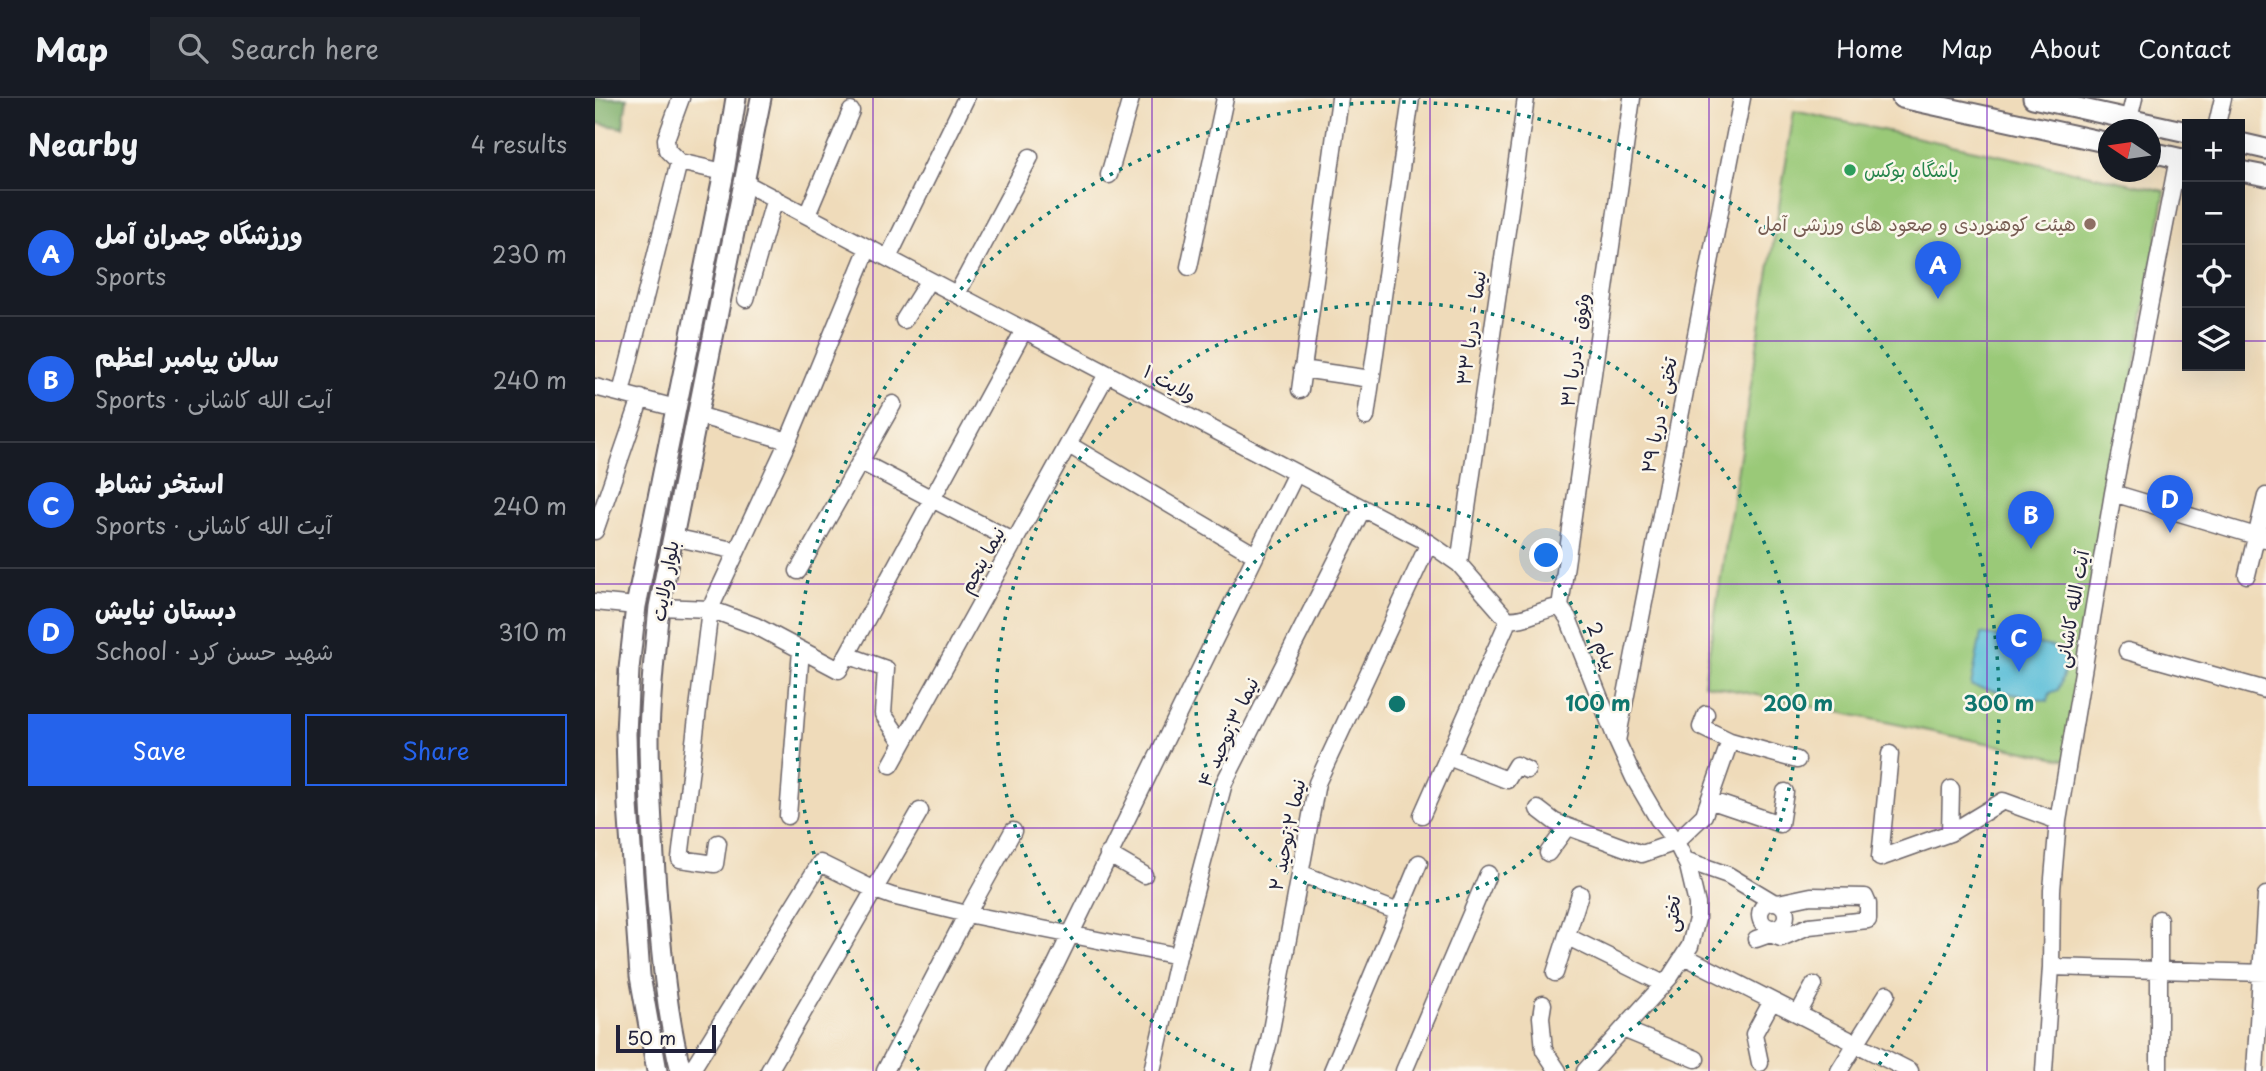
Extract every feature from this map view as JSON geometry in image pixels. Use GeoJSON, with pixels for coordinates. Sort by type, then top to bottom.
{"type":"FeatureCollection","features":[{"type":"Feature","properties":{"kind":"main road","name":"بلوار ولایت"},"geometry":{"type":"LineString","coordinates":[[657,1071],[641,976],[628,805],[626,734],[629,669],[636,606],[724,172],[736,98]]}},
{"type":"Feature","properties":{"kind":"main road","name":"بلوار ولایت"},"geometry":{"type":"LineString","coordinates":[[681,1071],[663,973],[650,804],[652,671],[659,607],[761,98]]}},
{"type":"Feature","properties":{"kind":"main road"},"geometry":{"type":"LineString","coordinates":[[1912,99],[2098,141]]}},
{"type":"Feature","properties":{"kind":"main road"},"geometry":{"type":"LineString","coordinates":[[2043,99],[2129,119]]}},
{"type":"Feature","properties":{"kind":"main road"},"geometry":{"type":"LineString","coordinates":[[2161,126],[2182,131]]}},
{"type":"Feature","properties":{"kind":"main road"},"geometry":{"type":"LineString","coordinates":[[2245,144],[2266,149]]}},
{"type":"Feature","properties":{"kind":"main road"},"geometry":{"type":"LineString","coordinates":[[2161,154],[2182,159]]}},
{"type":"Feature","properties":{"kind":"main road"},"geometry":{"type":"LineString","coordinates":[[2245,172],[2266,176]]}},
{"type":"Feature","properties":{"kind":"street"},"geometry":{"type":"LineString","coordinates":[[681,98],[666,139],[667,150],[679,162],[724,172]]}},
{"type":"Feature","properties":{"kind":"street"},"geometry":{"type":"LineString","coordinates":[[888,258],[967,98]]}},
{"type":"Feature","properties":{"kind":"street"},"geometry":{"type":"LineString","coordinates":[[1109,175],[1131,98]]}},
{"type":"Feature","properties":{"kind":"street"},"geometry":{"type":"LineString","coordinates":[[1189,267],[1225,98]]}},
{"type":"Feature","properties":{"kind":"street"},"geometry":{"type":"LineString","coordinates":[[1300,390],[1340,98]]}},
{"type":"Feature","properties":{"kind":"street"},"geometry":{"type":"LineString","coordinates":[[1366,417],[1411,98]]}},
{"type":"Feature","properties":{"kind":"street","name":"نیما - دریا ۳۳"},"geometry":{"type":"LineString","coordinates":[[1459,564],[1526,98]]}},
{"type":"Feature","properties":{"kind":"street","name":"وثوق - دریا ۳۱"},"geometry":{"type":"LineString","coordinates":[[1560,607],[1632,98]]}},
{"type":"Feature","properties":{"kind":"street","name":"تختی - دریا ۲۹"},"geometry":{"type":"LineString","coordinates":[[1617,741],[1742,98]]}},
{"type":"Feature","properties":{"kind":"street"},"geometry":{"type":"LineString","coordinates":[[2129,119],[2134,98]]}},
{"type":"Feature","properties":{"kind":"street"},"geometry":{"type":"LineString","coordinates":[[2218,119],[2223,98]]}},
{"type":"Feature","properties":{"kind":"street"},"geometry":{"type":"LineString","coordinates":[[807,215],[851,111]]}},
{"type":"Feature","properties":{"kind":"street"},"geometry":{"type":"LineString","coordinates":[[957,294],[1030,157]]}},
{"type":"Feature","properties":{"kind":"street"},"geometry":{"type":"LineString","coordinates":[[621,393],[679,162]]}},
{"type":"Feature","properties":{"kind":"street","name":"آیت الله کاشانی"},"geometry":{"type":"LineString","coordinates":[[2044,1071],[2051,967],[2052,890],[2058,821],[2113,493],[2182,164]]}},
{"type":"Feature","properties":{"kind":"street","name":"ولایت ۱"},"geometry":{"type":"LineString","coordinates":[[745,183],[1429,543],[1459,564],[1509,620]]}},
{"type":"Feature","properties":{"kind":"street"},"geometry":{"type":"LineString","coordinates":[[746,299],[775,198]]}},
{"type":"Feature","properties":{"kind":"street"},"geometry":{"type":"LineString","coordinates":[[718,844],[715,864],[680,859],[710,609],[788,441],[869,248]]}},
{"type":"Feature","properties":{"kind":"street"},"geometry":{"type":"LineString","coordinates":[[904,320],[929,280]]}},
{"type":"Feature","properties":{"kind":"street"},"geometry":{"type":"LineString","coordinates":[[659,607],[710,609],[756,626],[839,670],[1024,330]]}},
{"type":"Feature","properties":{"kind":"street"},"geometry":{"type":"LineString","coordinates":[[1302,369],[1371,379]]}},
{"type":"Feature","properties":{"kind":"street","name":"نیما پنجم"},"geometry":{"type":"LineString","coordinates":[[891,765],[1107,374]]}},
{"type":"Feature","properties":{"kind":"street"},"geometry":{"type":"LineString","coordinates":[[595,387],[676,408]]}},
{"type":"Feature","properties":{"kind":"street"},"geometry":{"type":"LineString","coordinates":[[595,531],[641,398]]}},
{"type":"Feature","properties":{"kind":"street"},"geometry":{"type":"LineString","coordinates":[[798,571],[893,404]]}},
{"type":"Feature","properties":{"kind":"street"},"geometry":{"type":"LineString","coordinates":[[697,415],[788,441]]}},
{"type":"Feature","properties":{"kind":"street"},"geometry":{"type":"LineString","coordinates":[[1069,445],[1255,555]]}},
{"type":"Feature","properties":{"kind":"street"},"geometry":{"type":"LineString","coordinates":[[861,462],[1015,542]]}},
{"type":"Feature","properties":{"kind":"street"},"geometry":{"type":"LineString","coordinates":[[997,1071],[1070,934],[1296,473]]}},
{"type":"Feature","properties":{"kind":"street"},"geometry":{"type":"LineString","coordinates":[[2113,493],[2261,538]]}},
{"type":"Feature","properties":{"kind":"street"},"geometry":{"type":"LineString","coordinates":[[2247,575],[2261,538],[2266,496]]}},
{"type":"Feature","properties":{"kind":"street","name":"نیما ۳;توحید ۴"},"geometry":{"type":"LineString","coordinates":[[1152,1071],[1178,956],[1224,783],[1363,508]]}},
{"type":"Feature","properties":{"kind":"street"},"geometry":{"type":"LineString","coordinates":[[673,537],[737,551]]}},
{"type":"Feature","properties":{"kind":"street","name":"نیما ۲;توحید ۲"},"geometry":{"type":"LineString","coordinates":[[1261,1071],[1269,1041],[1317,783],[1429,543]]}},
{"type":"Feature","properties":{"kind":"street"},"geometry":{"type":"LineString","coordinates":[[595,602],[636,606]]}},
{"type":"Feature","properties":{"kind":"street"},"geometry":{"type":"LineString","coordinates":[[1422,815],[1509,620],[1560,607]]}},
{"type":"Feature","properties":{"kind":"street","name":"پیام 2"},"geometry":{"type":"LineString","coordinates":[[1560,607],[1568,618],[1617,741]]}},
{"type":"Feature","properties":{"kind":"street"},"geometry":{"type":"LineString","coordinates":[[788,816],[801,650]]}},
{"type":"Feature","properties":{"kind":"street"},"geometry":{"type":"LineString","coordinates":[[2127,651],[2266,690]]}},
{"type":"Feature","properties":{"kind":"street"},"geometry":{"type":"LineString","coordinates":[[847,655],[886,669],[883,714],[904,743]]}},
{"type":"Feature","properties":{"kind":"street"},"geometry":{"type":"LineString","coordinates":[[1706,714],[1701,727],[1730,741],[1797,761]]}},
{"type":"Feature","properties":{"kind":"street","name":"تختی"},"geometry":{"type":"LineString","coordinates":[[1585,1071],[1664,984],[1690,946],[1697,919],[1697,904],[1685,860],[1639,786],[1617,741]]}},
{"type":"Feature","properties":{"kind":"street"},"geometry":{"type":"LineString","coordinates":[[1538,809],[1555,822],[1642,854],[1676,842],[1704,815],[1730,741]]}},
{"type":"Feature","properties":{"kind":"street"},"geometry":{"type":"LineString","coordinates":[[1890,754],[1880,858],[1950,833],[2003,801],[2058,821]]}},
{"type":"Feature","properties":{"kind":"street"},"geometry":{"type":"LineString","coordinates":[[1448,757],[1507,780],[1516,765],[1527,770]]}},
{"type":"Feature","properties":{"kind":"street"},"geometry":{"type":"LineString","coordinates":[[1950,833],[1951,789]]}},
{"type":"Feature","properties":{"kind":"street"},"geometry":{"type":"LineString","coordinates":[[1709,800],[1780,824],[1785,792]]}},
{"type":"Feature","properties":{"kind":"street"},"geometry":{"type":"LineString","coordinates":[[769,1071],[920,811]]}},
{"type":"Feature","properties":{"kind":"street"},"geometry":{"type":"LineString","coordinates":[[1548,853],[1567,827]]}},
{"type":"Feature","properties":{"kind":"street"},"geometry":{"type":"LineString","coordinates":[[885,1071],[1013,831]]}},
{"type":"Feature","properties":{"kind":"street"},"geometry":{"type":"LineString","coordinates":[[1108,855],[1144,875]]}},
{"type":"Feature","properties":{"kind":"street"},"geometry":{"type":"LineString","coordinates":[[1685,860],[1728,875],[1775,903],[1784,907],[1787,917],[1781,927],[1766,934],[1781,938],[1809,926],[1868,920],[1865,897],[1811,896],[1775,903]]}},
{"type":"Feature","properties":{"kind":"street"},"geometry":{"type":"LineString","coordinates":[[691,1071],[820,863],[875,890],[967,914],[1178,956]]}},
{"type":"Feature","properties":{"kind":"street"},"geometry":{"type":"LineString","coordinates":[[1332,1071],[1419,863]]}},
{"type":"Feature","properties":{"kind":"street"},"geometry":{"type":"LineString","coordinates":[[1300,873],[1398,912]]}},
{"type":"Feature","properties":{"kind":"street"},"geometry":{"type":"LineString","coordinates":[[1404,1071],[1487,874]]}},
{"type":"Feature","properties":{"kind":"street"},"geometry":{"type":"LineString","coordinates":[[1555,973],[1580,894]]}},
{"type":"Feature","properties":{"kind":"street"},"geometry":{"type":"LineString","coordinates":[[2255,1071],[2266,895]]}},
{"type":"Feature","properties":{"kind":"street"},"geometry":{"type":"LineString","coordinates":[[1809,926],[1807,914],[1811,896]]}},
{"type":"Feature","properties":{"kind":"street"},"geometry":{"type":"LineString","coordinates":[[1840,897],[1846,909],[1844,922]]}},
{"type":"Feature","properties":{"kind":"street"},"geometry":{"type":"LineString","coordinates":[[2159,919],[2159,1071]]}},
{"type":"Feature","properties":{"kind":"street"},"geometry":{"type":"LineString","coordinates":[[1568,937],[1664,984]]}},
{"type":"Feature","properties":{"kind":"street"},"geometry":{"type":"LineString","coordinates":[[1684,956],[1910,1071]]}},
{"type":"Feature","properties":{"kind":"street"},"geometry":{"type":"LineString","coordinates":[[2051,967],[2263,973]]}},
{"type":"Feature","properties":{"kind":"street"},"geometry":{"type":"LineString","coordinates":[[1798,1014],[1814,985]]}},
{"type":"Feature","properties":{"kind":"street"},"geometry":{"type":"LineString","coordinates":[[1839,1071],[1887,994]]}},
{"type":"Feature","properties":{"kind":"street"},"geometry":{"type":"LineString","coordinates":[[1760,1063],[1754,1034],[1772,1001]]}},
{"type":"Feature","properties":{"kind":"street"},"geometry":{"type":"LineString","coordinates":[[1543,1004],[1543,1050],[1558,1071]]}},
{"type":"Feature","properties":{"kind":"street"},"geometry":{"type":"LineString","coordinates":[[1623,1029],[1696,1059]]}},
{"type":"Feature","properties":{"kind":"green space"},"geometry":{"type":"Polygon","coordinates":[[[595,98],[627,98],[623,128],[595,123],[595,98]]]}},
{"type":"Feature","properties":{"kind":"green space"},"geometry":{"type":"Polygon","coordinates":[[[1794,111],[2098,177],[2098,182],[2123,182],[2165,191],[2068,760],[1704,684],[1794,111]]]}},
{"type":"Feature","properties":{"kind":"water"},"geometry":{"type":"Polygon","coordinates":[[[1981,634],[2066,649],[2066,666],[2058,690],[2050,693],[2048,701],[1971,686],[1981,634]]]}},
{"type":"Feature","properties":{"kind":"place","name":"باشگاه‌ بوکس"},"geometry":{"type":"Point","coordinates":[1850,170]}},
{"type":"Feature","properties":{"kind":"place","name":"هیئت کوهنوردی و صعود های ورزشی آمل"},"geometry":{"type":"Point","coordinates":[2090,224]}},
{"type":"Feature","properties":{"kind":"place","name":"ورزشگاه چمران آمل"},"geometry":{"type":"Point","coordinates":[1938,299]}},
{"type":"Feature","properties":{"kind":"place","name":"دبستان نیایش"},"geometry":{"type":"Point","coordinates":[2170,533]}},
{"type":"Feature","properties":{"kind":"place","name":"سالن پیامبر اعظم"},"geometry":{"type":"Point","coordinates":[2031,549]}},
{"type":"Feature","properties":{"kind":"place","name":"استخر نشاط"},"geometry":{"type":"Point","coordinates":[2019,672]}}]}
